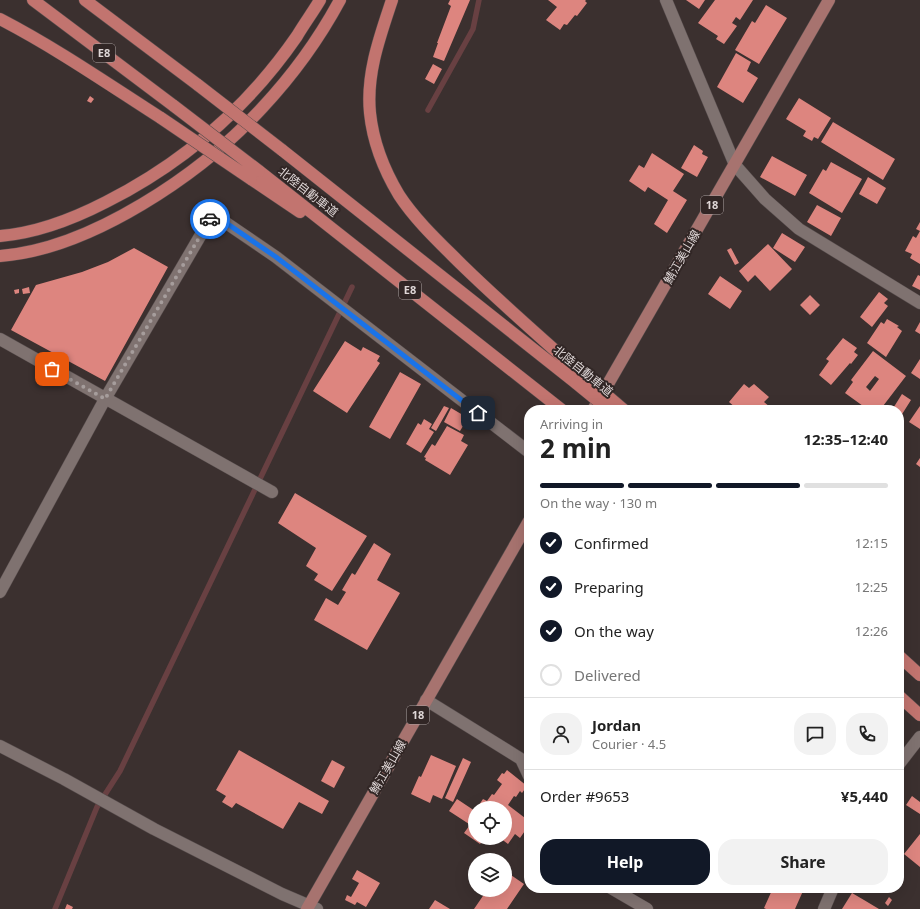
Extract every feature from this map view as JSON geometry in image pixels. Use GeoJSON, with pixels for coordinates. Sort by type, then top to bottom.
{"type":"FeatureCollection","features":[{"type":"Feature","properties":{"kind":"highway","name":"北陸自動車道"},"geometry":{"type":"LineString","coordinates":[[33,0],[174,106],[255,175],[380,266],[556,405]]}},
{"type":"Feature","properties":{"kind":"highway","name":"北陸自動車道"},"geometry":{"type":"LineString","coordinates":[[85,0],[198,85],[580,379],[604,405]]}},
{"type":"Feature","properties":{"kind":"highway"},"geometry":{"type":"LineString","coordinates":[[0,236],[12,235],[48,227],[86,212],[126,192],[156,174],[193,148],[223,122],[252,93],[280,60],[320,0]]}},
{"type":"Feature","properties":{"kind":"highway"},"geometry":{"type":"LineString","coordinates":[[0,256],[15,254],[54,244],[92,230],[130,211],[166,189],[233,137],[262,108],[291,75],[314,43],[340,0]]}},
{"type":"Feature","properties":{"kind":"highway"},"geometry":{"type":"LineString","coordinates":[[392,0],[376,54],[370,84],[370,112],[375,140],[385,169],[400,195],[416,216],[447,250],[580,379],[617,405]]}},
{"type":"Feature","properties":{"kind":"highway"},"geometry":{"type":"LineString","coordinates":[[0,19],[22,30],[161,118],[255,175]]}},
{"type":"Feature","properties":{"kind":"highway"},"geometry":{"type":"LineString","coordinates":[[904,661],[920,675]]}},
{"type":"Feature","properties":{"kind":"highway"},"geometry":{"type":"LineString","coordinates":[[904,700],[920,714]]}},
{"type":"Feature","properties":{"kind":"main road","name":"鯖江美山線"},"geometry":{"type":"LineString","coordinates":[[596,405],[829,0]]}},
{"type":"Feature","properties":{"kind":"main road","name":"鯖江美山線"},"geometry":{"type":"LineString","coordinates":[[311,908],[426,700],[524,530]]}},
{"type":"Feature","properties":{"kind":"street"},"geometry":{"type":"LineString","coordinates":[[666,0],[735,165],[765,200],[799,229],[920,303]]}},
{"type":"Feature","properties":{"kind":"street"},"geometry":{"type":"LineString","coordinates":[[0,592],[105,399],[213,214],[276,257],[524,448]]}},
{"type":"Feature","properties":{"kind":"street"},"geometry":{"type":"LineString","coordinates":[[0,339],[272,492]]}},
{"type":"Feature","properties":{"kind":"street"},"geometry":{"type":"LineString","coordinates":[[426,700],[521,759],[524,765]]}},
{"type":"Feature","properties":{"kind":"street"},"geometry":{"type":"LineString","coordinates":[[904,758],[920,737]]}},
{"type":"Feature","properties":{"kind":"street"},"geometry":{"type":"LineString","coordinates":[[0,746],[64,779],[160,833],[311,908]]}},
{"type":"Feature","properties":{"kind":"street"},"geometry":{"type":"LineString","coordinates":[[620,893],[647,909]]}},
{"type":"Feature","properties":{"kind":"street"},"geometry":{"type":"LineString","coordinates":[[824,909],[831,893]]}},
{"type":"Feature","properties":{"kind":"building"},"geometry":{"type":"Polygon","coordinates":[[[450,0],[470,0],[444,61],[433,57],[451,6],[448,4],[450,0]]]}},
{"type":"Feature","properties":{"kind":"building"},"geometry":{"type":"Polygon","coordinates":[[[548,0],[586,0],[585,1],[587,3],[577,16],[575,15],[567,25],[564,24],[560,30],[546,20],[557,7],[548,0]]]}},
{"type":"Feature","properties":{"kind":"building"},"geometry":{"type":"Polygon","coordinates":[[[686,0],[705,0],[699,9],[686,0]]]}},
{"type":"Feature","properties":{"kind":"building"},"geometry":{"type":"Polygon","coordinates":[[[715,0],[753,0],[740,20],[736,17],[732,23],[737,26],[724,44],[716,39],[718,36],[698,23],[715,0]]]}},
{"type":"Feature","properties":{"kind":"building"},"geometry":{"type":"Polygon","coordinates":[[[766,5],[787,18],[759,64],[735,50],[752,21],[755,23],[766,5]]]}},
{"type":"Feature","properties":{"kind":"building"},"geometry":{"type":"Polygon","coordinates":[[[736,53],[751,62],[747,71],[758,78],[743,103],[717,87],[736,53]]]}},
{"type":"Feature","properties":{"kind":"building"},"geometry":{"type":"Polygon","coordinates":[[[433,64],[442,69],[434,84],[425,79],[433,64]]]}},
{"type":"Feature","properties":{"kind":"building"},"geometry":{"type":"Polygon","coordinates":[[[90,96],[94,99],[91,103],[87,101],[90,96]]]}},
{"type":"Feature","properties":{"kind":"building"},"geometry":{"type":"Polygon","coordinates":[[[799,98],[831,118],[818,139],[814,137],[812,141],[803,136],[806,131],[786,119],[799,98]]]}},
{"type":"Feature","properties":{"kind":"building"},"geometry":{"type":"Polygon","coordinates":[[[833,122],[895,159],[883,180],[821,142],[833,122]]]}},
{"type":"Feature","properties":{"kind":"building"},"geometry":{"type":"Polygon","coordinates":[[[694,145],[703,151],[702,154],[708,157],[697,177],[681,168],[694,145]]]}},
{"type":"Feature","properties":{"kind":"building"},"geometry":{"type":"Polygon","coordinates":[[[652,153],[684,174],[673,191],[687,200],[667,233],[654,224],[668,200],[648,187],[645,192],[629,181],[639,165],[644,168],[652,153]]]}},
{"type":"Feature","properties":{"kind":"building"},"geometry":{"type":"Polygon","coordinates":[[[772,156],[807,175],[795,196],[760,177],[772,156]]]}},
{"type":"Feature","properties":{"kind":"building"},"geometry":{"type":"Polygon","coordinates":[[[831,162],[862,179],[842,213],[809,193],[823,169],[826,171],[831,162]]]}},
{"type":"Feature","properties":{"kind":"building"},"geometry":{"type":"Polygon","coordinates":[[[868,177],[886,188],[877,204],[859,194],[868,177]]]}},
{"type":"Feature","properties":{"kind":"building"},"geometry":{"type":"Polygon","coordinates":[[[817,205],[841,218],[831,236],[807,222],[817,205]]]}},
{"type":"Feature","properties":{"kind":"building"},"geometry":{"type":"Polygon","coordinates":[[[920,222],[920,231],[916,229],[920,222]]]}},
{"type":"Feature","properties":{"kind":"building"},"geometry":{"type":"Polygon","coordinates":[[[920,231],[920,264],[910,258],[912,254],[905,251],[913,236],[916,238],[920,231]]]}},
{"type":"Feature","properties":{"kind":"building"},"geometry":{"type":"Polygon","coordinates":[[[782,233],[805,247],[795,262],[773,248],[782,233]]]}},
{"type":"Feature","properties":{"kind":"building"},"geometry":{"type":"Polygon","coordinates":[[[768,244],[792,269],[770,291],[755,275],[748,282],[739,271],[768,244]]]}},
{"type":"Feature","properties":{"kind":"building"},"geometry":{"type":"Polygon","coordinates":[[[134,248],[168,267],[105,381],[11,330],[36,285],[82,272],[108,262],[134,248]]]}},
{"type":"Feature","properties":{"kind":"building"},"geometry":{"type":"Polygon","coordinates":[[[731,248],[739,263],[735,265],[727,250],[731,248]]]}},
{"type":"Feature","properties":{"kind":"building"},"geometry":{"type":"Polygon","coordinates":[[[918,275],[920,276],[920,290],[912,286],[918,275]]]}},
{"type":"Feature","properties":{"kind":"building"},"geometry":{"type":"Polygon","coordinates":[[[720,276],[742,291],[730,309],[708,294],[720,276]]]}},
{"type":"Feature","properties":{"kind":"building"},"geometry":{"type":"Polygon","coordinates":[[[29,287],[30,293],[23,294],[22,289],[29,287]]]}},
{"type":"Feature","properties":{"kind":"building"},"geometry":{"type":"Polygon","coordinates":[[[19,289],[19,293],[15,294],[14,290],[19,289]]]}},
{"type":"Feature","properties":{"kind":"building"},"geometry":{"type":"Polygon","coordinates":[[[879,292],[888,299],[884,303],[888,306],[872,327],[860,317],[879,292]]]}},
{"type":"Feature","properties":{"kind":"building"},"geometry":{"type":"Polygon","coordinates":[[[810,295],[820,305],[810,315],[800,305],[810,295]]]}},
{"type":"Feature","properties":{"kind":"building"},"geometry":{"type":"Polygon","coordinates":[[[887,319],[899,326],[897,327],[902,331],[886,357],[867,343],[881,322],[884,324],[887,319]]]}},
{"type":"Feature","properties":{"kind":"building"},"geometry":{"type":"Polygon","coordinates":[[[920,322],[920,334],[915,331],[920,322]]]}},
{"type":"Feature","properties":{"kind":"building"},"geometry":{"type":"Polygon","coordinates":[[[843,338],[857,348],[854,352],[858,355],[831,385],[819,375],[829,361],[826,359],[843,338]]]}},
{"type":"Feature","properties":{"kind":"building"},"geometry":{"type":"Polygon","coordinates":[[[345,341],[361,351],[363,347],[380,356],[377,361],[380,363],[347,413],[313,391],[345,341]]]}},
{"type":"Feature","properties":{"kind":"building"},"geometry":{"type":"Polygon","coordinates":[[[873,351],[906,376],[884,405],[862,405],[845,393],[853,382],[851,380],[873,351]],[[875,376],[866,387],[870,391],[879,379],[875,376]]]}},
{"type":"Feature","properties":{"kind":"building"},"geometry":{"type":"Polygon","coordinates":[[[920,359],[920,379],[911,373],[920,359]]]}},
{"type":"Feature","properties":{"kind":"building"},"geometry":{"type":"Polygon","coordinates":[[[400,372],[421,384],[390,439],[369,427],[400,372]]]}},
{"type":"Feature","properties":{"kind":"building"},"geometry":{"type":"Polygon","coordinates":[[[744,384],[749,388],[754,384],[769,397],[764,402],[768,405],[732,405],[729,402],[744,384]]]}},
{"type":"Feature","properties":{"kind":"building"},"geometry":{"type":"Polygon","coordinates":[[[902,394],[911,400],[904,411],[904,405],[895,405],[902,394]]]}},
{"type":"Feature","properties":{"kind":"building"},"geometry":{"type":"Polygon","coordinates":[[[444,406],[449,408],[436,431],[431,428],[444,406]]]}},
{"type":"Feature","properties":{"kind":"building"},"geometry":{"type":"Polygon","coordinates":[[[920,406],[920,429],[909,422],[920,406]]]}},
{"type":"Feature","properties":{"kind":"building"},"geometry":{"type":"Polygon","coordinates":[[[451,408],[468,418],[460,431],[444,422],[451,408]]]}},
{"type":"Feature","properties":{"kind":"building"},"geometry":{"type":"Polygon","coordinates":[[[424,419],[432,424],[429,429],[434,432],[421,453],[406,444],[418,423],[421,425],[424,419]]]}},
{"type":"Feature","properties":{"kind":"building"},"geometry":{"type":"Polygon","coordinates":[[[447,426],[464,435],[461,441],[468,445],[450,475],[425,460],[426,458],[424,457],[432,444],[435,446],[447,426]]]}},
{"type":"Feature","properties":{"kind":"building"},"geometry":{"type":"Polygon","coordinates":[[[920,458],[920,467],[916,464],[920,458]]]}},
{"type":"Feature","properties":{"kind":"building"},"geometry":{"type":"Polygon","coordinates":[[[295,493],[367,536],[332,591],[314,580],[318,574],[306,566],[316,548],[278,523],[295,493]]]}},
{"type":"Feature","properties":{"kind":"building"},"geometry":{"type":"Polygon","coordinates":[[[374,543],[391,554],[377,580],[400,593],[367,650],[314,620],[326,598],[338,605],[346,592],[342,590],[352,573],[355,575],[374,543]]]}},
{"type":"Feature","properties":{"kind":"building"},"geometry":{"type":"Polygon","coordinates":[[[239,750],[329,801],[322,814],[299,802],[283,829],[236,803],[232,808],[222,802],[226,796],[216,790],[239,750]]]}},
{"type":"Feature","properties":{"kind":"building"},"geometry":{"type":"Polygon","coordinates":[[[431,755],[456,766],[442,799],[433,795],[430,803],[411,794],[431,755]]]}},
{"type":"Feature","properties":{"kind":"building"},"geometry":{"type":"Polygon","coordinates":[[[463,758],[471,762],[453,802],[445,798],[463,758]]]}},
{"type":"Feature","properties":{"kind":"building"},"geometry":{"type":"Polygon","coordinates":[[[332,760],[345,767],[334,788],[321,781],[332,760]]]}},
{"type":"Feature","properties":{"kind":"building"},"geometry":{"type":"Polygon","coordinates":[[[507,770],[524,784],[524,790],[522,793],[520,791],[511,801],[487,801],[492,794],[494,795],[502,784],[497,780],[502,773],[504,774],[507,770]]]}},
{"type":"Feature","properties":{"kind":"building"},"geometry":{"type":"Polygon","coordinates":[[[912,796],[920,802],[920,814],[906,805],[912,796]]]}},
{"type":"Feature","properties":{"kind":"building"},"geometry":{"type":"Polygon","coordinates":[[[457,799],[468,806],[468,823],[449,811],[457,799]]]}},
{"type":"Feature","properties":{"kind":"building"},"geometry":{"type":"Polygon","coordinates":[[[512,808],[524,817],[524,832],[520,838],[515,834],[512,838],[512,808]]]}},
{"type":"Feature","properties":{"kind":"building"},"geometry":{"type":"Polygon","coordinates":[[[468,828],[468,836],[464,833],[468,828]]]}},
{"type":"Feature","properties":{"kind":"building"},"geometry":{"type":"Polygon","coordinates":[[[920,834],[920,867],[904,854],[920,834]]]}},
{"type":"Feature","properties":{"kind":"building"},"geometry":{"type":"Polygon","coordinates":[[[357,870],[380,883],[366,907],[357,902],[355,905],[345,900],[347,895],[351,897],[359,883],[352,879],[357,870]]]}},
{"type":"Feature","properties":{"kind":"building"},"geometry":{"type":"Polygon","coordinates":[[[512,876],[524,884],[507,909],[474,909],[482,897],[512,897],[512,876]]]}},
{"type":"Feature","properties":{"kind":"building"},"geometry":{"type":"Polygon","coordinates":[[[771,893],[802,893],[795,909],[764,908],[771,893]]]}},
{"type":"Feature","properties":{"kind":"building"},"geometry":{"type":"Polygon","coordinates":[[[852,893],[864,900],[879,909],[842,909],[852,893]]]}},
{"type":"Feature","properties":{"kind":"building"},"geometry":{"type":"Polygon","coordinates":[[[889,897],[892,900],[888,906],[885,903],[889,897]]]}},
{"type":"Feature","properties":{"kind":"building"},"geometry":{"type":"Polygon","coordinates":[[[435,900],[450,909],[429,909],[435,900]]]}},
{"type":"Feature","properties":{"kind":"building"},"geometry":{"type":"Polygon","coordinates":[[[67,904],[73,907],[72,909],[65,909],[67,904]]]}},
{"type":"Feature","properties":{"kind":"waterway"},"geometry":{"type":"LineString","coordinates":[[428,110],[473,29],[479,0]]}},
{"type":"Feature","properties":{"kind":"waterway"},"geometry":{"type":"LineString","coordinates":[[55,909],[97,807],[120,771],[352,287]]}},
{"type":"Feature","properties":{"kind":"way so far"},"geometry":{"type":"LineString","coordinates":[[52,369],[105,399],[210,219]]}},
{"type":"Feature","properties":{"kind":"route"},"geometry":{"type":"LineString","coordinates":[[210,219],[213,214],[276,257],[478,413]]}}]}
